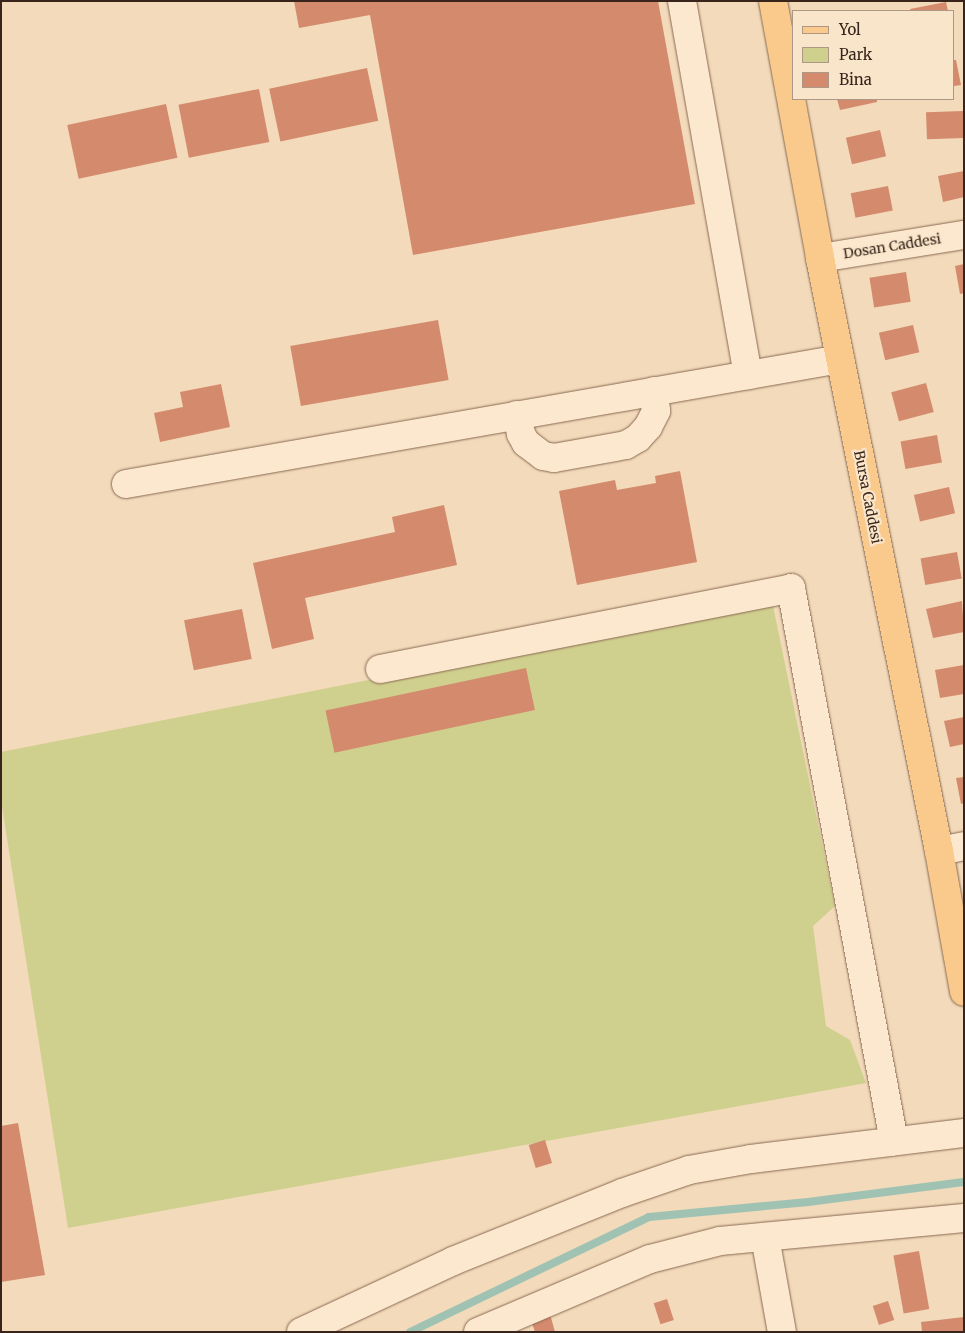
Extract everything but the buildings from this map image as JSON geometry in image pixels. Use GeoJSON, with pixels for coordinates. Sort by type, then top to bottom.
{"type":"FeatureCollection","features":[{"type":"Feature","properties":{"kind":"main road","name":"Bursa Caddesi"},"geometry":{"type":"LineString","coordinates":[[773,1],[840,358],[951,848],[964,992]]}},
{"type":"Feature","properties":{"kind":"street"},"geometry":{"type":"LineString","coordinates":[[682,1],[748,375]]}},
{"type":"Feature","properties":{"kind":"street","name":"Dosan Caddesi"},"geometry":{"type":"LineString","coordinates":[[820,258],[964,235]]}},
{"type":"Feature","properties":{"kind":"street"},"geometry":{"type":"LineString","coordinates":[[126,484],[840,358]]}},
{"type":"Feature","properties":{"kind":"street"},"geometry":{"type":"LineString","coordinates":[[517,415],[521,434],[526,443],[543,456],[554,458],[626,445],[638,438],[648,427],[656,411],[654,391]]}},
{"type":"Feature","properties":{"kind":"street"},"geometry":{"type":"LineString","coordinates":[[380,669],[791,588],[894,1141]]}},
{"type":"Feature","properties":{"kind":"street"},"geometry":{"type":"LineString","coordinates":[[301,1332],[453,1261],[622,1193],[689,1170],[751,1159],[964,1133]]}},
{"type":"Feature","properties":{"kind":"street"},"geometry":{"type":"LineString","coordinates":[[492,1328],[650,1259],[720,1241],[964,1218]]}},
{"type":"Feature","properties":{"kind":"street"},"geometry":{"type":"LineString","coordinates":[[765,1237],[782,1332]]}},
{"type":"Feature","properties":{"kind":"green space"},"geometry":{"type":"Polygon","coordinates":[[[772,601],[835,906],[813,926],[826,1026],[850,1040],[866,1083],[68,1228],[1,800],[1,752],[772,601]]]}},
{"type":"Feature","properties":{"kind":"waterway"},"geometry":{"type":"LineString","coordinates":[[410,1332],[649,1217],[808,1202],[964,1182]]}}]}
